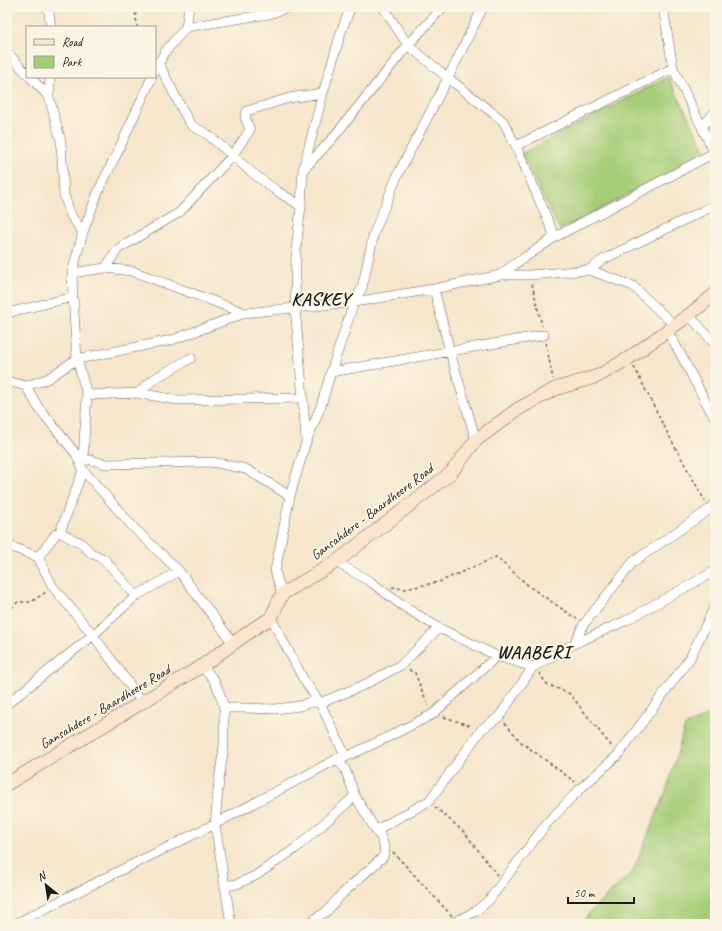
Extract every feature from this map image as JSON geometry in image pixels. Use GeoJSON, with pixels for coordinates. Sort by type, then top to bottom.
{"type":"FeatureCollection","features":[{"type":"Feature","properties":{"kind":"main road","name":"Gansahdere - Baardheere Road"},"geometry":{"type":"LineString","coordinates":[[282,594],[336,562],[451,473],[476,440],[518,409],[555,389],[598,376],[629,358],[715,294]]}},
{"type":"Feature","properties":{"kind":"main road"},"geometry":{"type":"LineString","coordinates":[[271,618],[282,594]]}},
{"type":"Feature","properties":{"kind":"main road","name":"Gansahdere - Baardheere Road"},"geometry":{"type":"LineString","coordinates":[[7,784],[202,666],[271,618]]}},
{"type":"Feature","properties":{"kind":"street"},"geometry":{"type":"LineString","coordinates":[[48,7],[51,26]]}},
{"type":"Feature","properties":{"kind":"street"},"geometry":{"type":"LineString","coordinates":[[189,7],[186,27],[165,52],[157,66],[192,125],[207,134],[255,175],[301,206]]}},
{"type":"Feature","properties":{"kind":"street"},"geometry":{"type":"LineString","coordinates":[[186,27],[269,14],[289,7]]}},
{"type":"Feature","properties":{"kind":"street"},"geometry":{"type":"LineString","coordinates":[[306,442],[295,307],[296,250],[303,170],[323,93],[342,29],[351,7]]}},
{"type":"Feature","properties":{"kind":"street"},"geometry":{"type":"LineString","coordinates":[[383,7],[408,45],[503,121],[516,146],[555,237]]}},
{"type":"Feature","properties":{"kind":"street"},"geometry":{"type":"LineString","coordinates":[[303,170],[332,139],[408,45],[443,7]]}},
{"type":"Feature","properties":{"kind":"street"},"geometry":{"type":"LineString","coordinates":[[282,594],[275,571],[290,496],[306,442],[321,406],[354,302],[362,288],[374,233],[397,176],[483,7]]}},
{"type":"Feature","properties":{"kind":"street"},"geometry":{"type":"LineString","coordinates":[[500,275],[555,237],[714,153],[673,68],[663,7]]}},
{"type":"Feature","properties":{"kind":"street"},"geometry":{"type":"LineString","coordinates":[[7,52],[26,73]]}},
{"type":"Feature","properties":{"kind":"street"},"geometry":{"type":"LineString","coordinates":[[516,146],[673,68]]}},
{"type":"Feature","properties":{"kind":"street"},"geometry":{"type":"LineString","coordinates":[[31,78],[49,97]]}},
{"type":"Feature","properties":{"kind":"street"},"geometry":{"type":"LineString","coordinates":[[50,78],[49,97],[61,141],[64,195],[71,216],[83,232]]}},
{"type":"Feature","properties":{"kind":"street"},"geometry":{"type":"LineString","coordinates":[[152,78],[120,149],[98,192],[83,232],[72,273],[72,297],[77,359],[87,396],[79,456],[83,470],[133,527],[179,571],[233,643]]}},
{"type":"Feature","properties":{"kind":"street"},"geometry":{"type":"LineString","coordinates":[[105,268],[118,249],[180,212],[232,156],[250,130],[245,117],[247,111],[288,98],[323,93]]}},
{"type":"Feature","properties":{"kind":"street"},"geometry":{"type":"LineString","coordinates":[[702,127],[715,112]]}},
{"type":"Feature","properties":{"kind":"street"},"geometry":{"type":"LineString","coordinates":[[589,270],[604,259],[715,205]]}},
{"type":"Feature","properties":{"kind":"street"},"geometry":{"type":"LineString","coordinates":[[72,273],[105,268],[132,271],[245,313]]}},
{"type":"Feature","properties":{"kind":"street"},"geometry":{"type":"LineString","coordinates":[[7,381],[26,386],[47,379],[77,359],[172,340],[245,313],[354,302],[434,289],[500,275],[530,275],[589,270],[633,286],[671,328],[674,342],[715,418]]}},
{"type":"Feature","properties":{"kind":"street"},"geometry":{"type":"LineString","coordinates":[[434,289],[450,352],[476,440]]}},
{"type":"Feature","properties":{"kind":"street"},"geometry":{"type":"LineString","coordinates":[[7,313],[72,297]]}},
{"type":"Feature","properties":{"kind":"street"},"geometry":{"type":"LineString","coordinates":[[689,314],[715,344]]}},
{"type":"Feature","properties":{"kind":"street"},"geometry":{"type":"LineString","coordinates":[[331,372],[544,335]]}},
{"type":"Feature","properties":{"kind":"street"},"geometry":{"type":"LineString","coordinates":[[138,393],[154,379],[192,358]]}},
{"type":"Feature","properties":{"kind":"street"},"geometry":{"type":"LineString","coordinates":[[26,386],[38,407],[79,456],[106,464],[212,462],[246,469],[290,496]]}},
{"type":"Feature","properties":{"kind":"street"},"geometry":{"type":"LineString","coordinates":[[87,396],[138,393],[177,400],[303,398]]}},
{"type":"Feature","properties":{"kind":"street"},"geometry":{"type":"LineString","coordinates":[[38,557],[56,534],[60,532],[83,470]]}},
{"type":"Feature","properties":{"kind":"street"},"geometry":{"type":"LineString","coordinates":[[574,644],[584,624],[633,562],[712,507]]}},
{"type":"Feature","properties":{"kind":"street"},"geometry":{"type":"LineString","coordinates":[[60,532],[80,542],[91,553],[104,559],[136,596]]}},
{"type":"Feature","properties":{"kind":"street"},"geometry":{"type":"LineString","coordinates":[[7,545],[38,557],[53,587],[93,635],[143,703]]}},
{"type":"Feature","properties":{"kind":"street"},"geometry":{"type":"LineString","coordinates":[[336,562],[371,582],[403,606],[438,628],[497,656],[533,667]]}},
{"type":"Feature","properties":{"kind":"street"},"geometry":{"type":"LineString","coordinates":[[7,704],[93,635],[136,596],[179,571]]}},
{"type":"Feature","properties":{"kind":"street"},"geometry":{"type":"LineString","coordinates":[[312,924],[316,918],[326,912],[343,893],[383,858],[385,849],[378,829],[429,802],[482,729],[499,717],[533,667],[574,644],[625,621],[715,571]]}},
{"type":"Feature","properties":{"kind":"street"},"geometry":{"type":"LineString","coordinates":[[457,922],[476,912],[489,900],[548,823],[582,787],[618,755],[690,658],[715,606]]}},
{"type":"Feature","properties":{"kind":"street"},"geometry":{"type":"LineString","coordinates":[[271,618],[304,680],[320,703],[355,796],[382,841]]}},
{"type":"Feature","properties":{"kind":"street"},"geometry":{"type":"LineString","coordinates":[[224,708],[275,709],[300,706],[310,702],[320,703],[364,684],[401,665],[438,628]]}},
{"type":"Feature","properties":{"kind":"street"},"geometry":{"type":"LineString","coordinates":[[15,924],[215,824],[341,758],[390,736],[433,714],[497,656]]}},
{"type":"Feature","properties":{"kind":"street"},"geometry":{"type":"LineString","coordinates":[[202,666],[214,680],[224,708],[224,746],[215,824],[231,924]]}},
{"type":"Feature","properties":{"kind":"street"},"geometry":{"type":"LineString","coordinates":[[225,886],[237,884],[255,876],[296,848],[355,796]]}},
{"type":"Feature","properties":{"kind":"path"},"geometry":{"type":"LineString","coordinates":[[135,7],[137,26]]}},
{"type":"Feature","properties":{"kind":"path"},"geometry":{"type":"LineString","coordinates":[[629,358],[668,434],[712,507]]}},
{"type":"Feature","properties":{"kind":"path"},"geometry":{"type":"LineString","coordinates":[[392,586],[405,589],[439,582],[496,557],[530,587],[584,624]]}},
{"type":"Feature","properties":{"kind":"path"},"geometry":{"type":"LineString","coordinates":[[7,612],[18,602],[31,602],[53,587]]}},
{"type":"Feature","properties":{"kind":"path"},"geometry":{"type":"LineString","coordinates":[[533,667],[547,684],[570,694],[618,755]]}},
{"type":"Feature","properties":{"kind":"path"},"geometry":{"type":"LineString","coordinates":[[499,717],[521,742],[582,787]]}},
{"type":"Feature","properties":{"kind":"path"},"geometry":{"type":"LineString","coordinates":[[429,802],[465,833],[503,883]]}},
{"type":"Feature","properties":{"kind":"path"},"geometry":{"type":"LineString","coordinates":[[382,841],[457,922]]}},
{"type":"Feature","properties":{"kind":"green space"},"geometry":{"type":"Polygon","coordinates":[[[668,77],[707,153],[560,230],[521,154],[668,77]]]}},
{"type":"Feature","properties":{"kind":"green space"},"geometry":{"type":"Polygon","coordinates":[[[715,712],[715,924],[583,924],[588,914],[633,871],[667,789],[685,726],[715,712]]]}},
{"type":"Feature","properties":{"kind":"district","name":"KASKEY"},"geometry":{"type":"Point","coordinates":[321,299]}},
{"type":"Feature","properties":{"kind":"district","name":"WAABERI"},"geometry":{"type":"Point","coordinates":[534,652]}}]}
